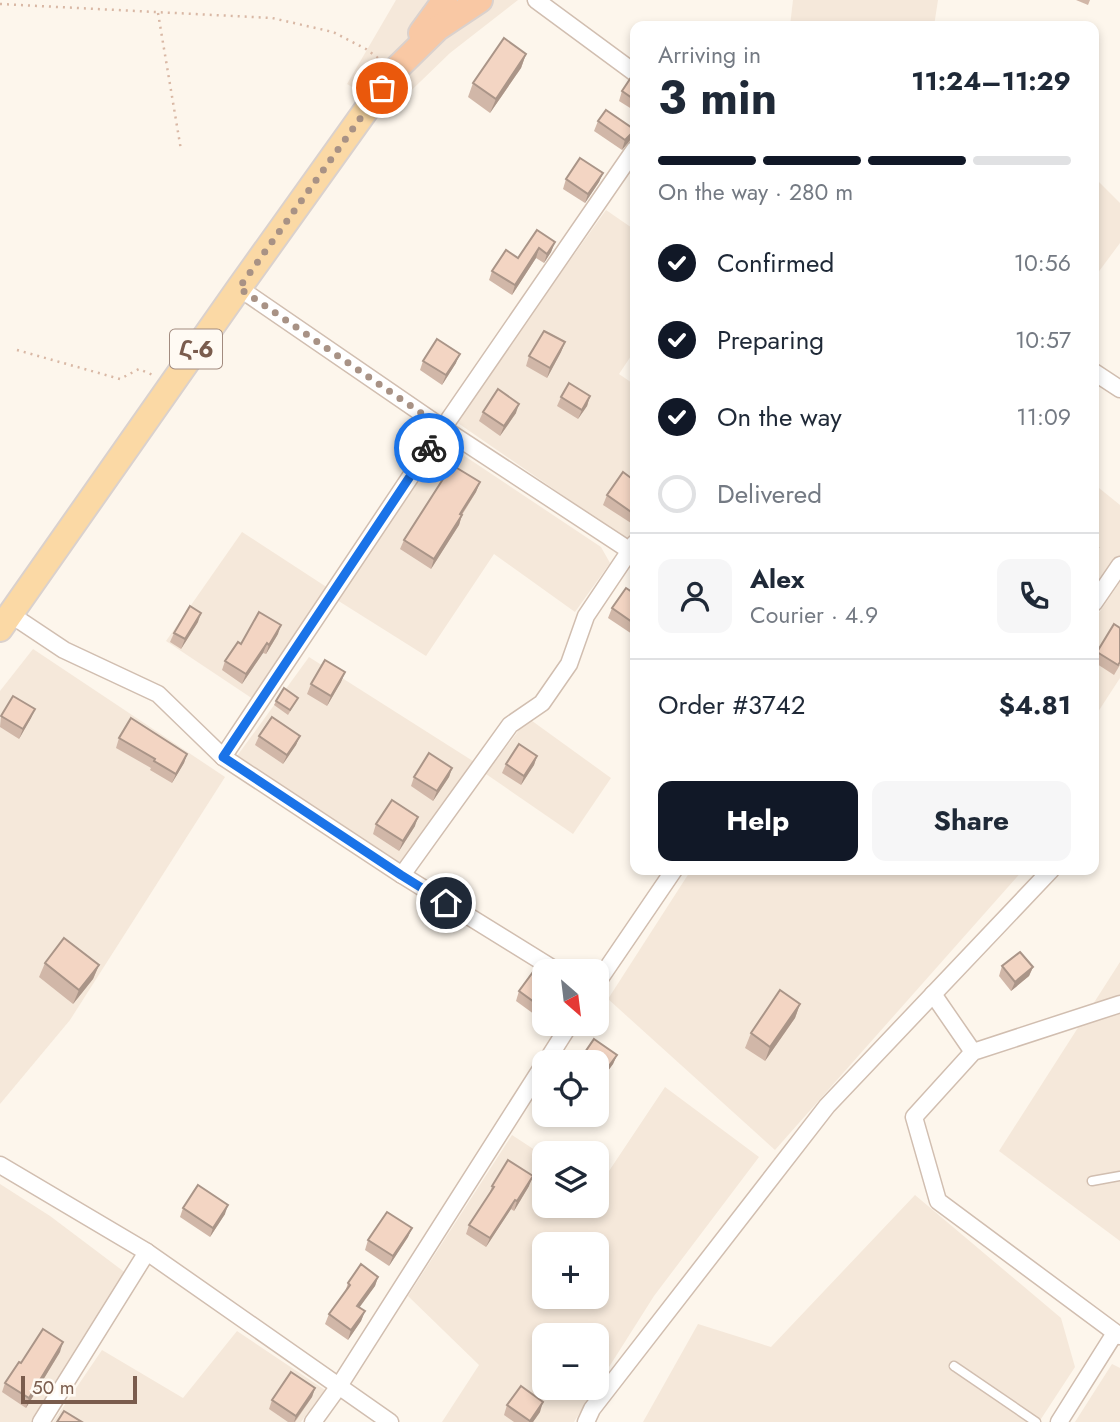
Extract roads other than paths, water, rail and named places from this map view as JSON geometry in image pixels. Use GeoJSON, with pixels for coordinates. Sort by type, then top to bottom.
{"type":"FeatureCollection","features":[{"type":"Feature","properties":{"kind":"highway"},"geometry":{"type":"LineString","coordinates":[[394,71],[445,0]]}},
{"type":"Feature","properties":{"kind":"highway","name":"Հ-6"},"geometry":{"type":"LineString","coordinates":[[394,71],[438,29],[480,0]]}},
{"type":"Feature","properties":{"kind":"main road","name":"Հ-6"},"geometry":{"type":"LineString","coordinates":[[5,622],[394,71]]}},
{"type":"Feature","properties":{"kind":"street"},"geometry":{"type":"LineString","coordinates":[[536,0],[630,69]]}},
{"type":"Feature","properties":{"kind":"street"},"geometry":{"type":"LineString","coordinates":[[223,757],[443,428],[630,156]]}},
{"type":"Feature","properties":{"kind":"street"},"geometry":{"type":"LineString","coordinates":[[239,288],[443,428],[630,546]]}},
{"type":"Feature","properties":{"kind":"street"},"geometry":{"type":"LineString","coordinates":[[1099,375],[1120,389]]}},
{"type":"Feature","properties":{"kind":"street"},"geometry":{"type":"LineString","coordinates":[[401,875],[510,725],[542,703],[569,664],[586,616],[630,555]]}},
{"type":"Feature","properties":{"kind":"street"},"geometry":{"type":"LineString","coordinates":[[1099,596],[1120,565]]}},
{"type":"Feature","properties":{"kind":"street"},"geometry":{"type":"LineString","coordinates":[[5,622],[158,694],[223,757],[401,875],[538,959]]}},
{"type":"Feature","properties":{"kind":"street"},"geometry":{"type":"LineString","coordinates":[[609,965],[671,875]]}},
{"type":"Feature","properties":{"kind":"street"},"geometry":{"type":"LineString","coordinates":[[586,1422],[592,1409],[827,1106],[1046,875]]}},
{"type":"Feature","properties":{"kind":"street"},"geometry":{"type":"LineString","coordinates":[[933,994],[973,1052]]}},
{"type":"Feature","properties":{"kind":"street"},"geometry":{"type":"LineString","coordinates":[[1059,1422],[1118,1334],[938,1201],[914,1117],[973,1052],[1120,1004]]}},
{"type":"Feature","properties":{"kind":"street"},"geometry":{"type":"LineString","coordinates":[[313,1422],[339,1386],[532,1083]]}},
{"type":"Feature","properties":{"kind":"street"},"geometry":{"type":"LineString","coordinates":[[0,1165],[147,1252],[390,1422]]}},
{"type":"Feature","properties":{"kind":"street"},"geometry":{"type":"LineString","coordinates":[[41,1422],[147,1252]]}},
{"type":"Feature","properties":{"kind":"lane"},"geometry":{"type":"LineString","coordinates":[[1092,1181],[1120,1177]]}},
{"type":"Feature","properties":{"kind":"lane"},"geometry":{"type":"LineString","coordinates":[[954,1366],[1036,1422]]}}]}
